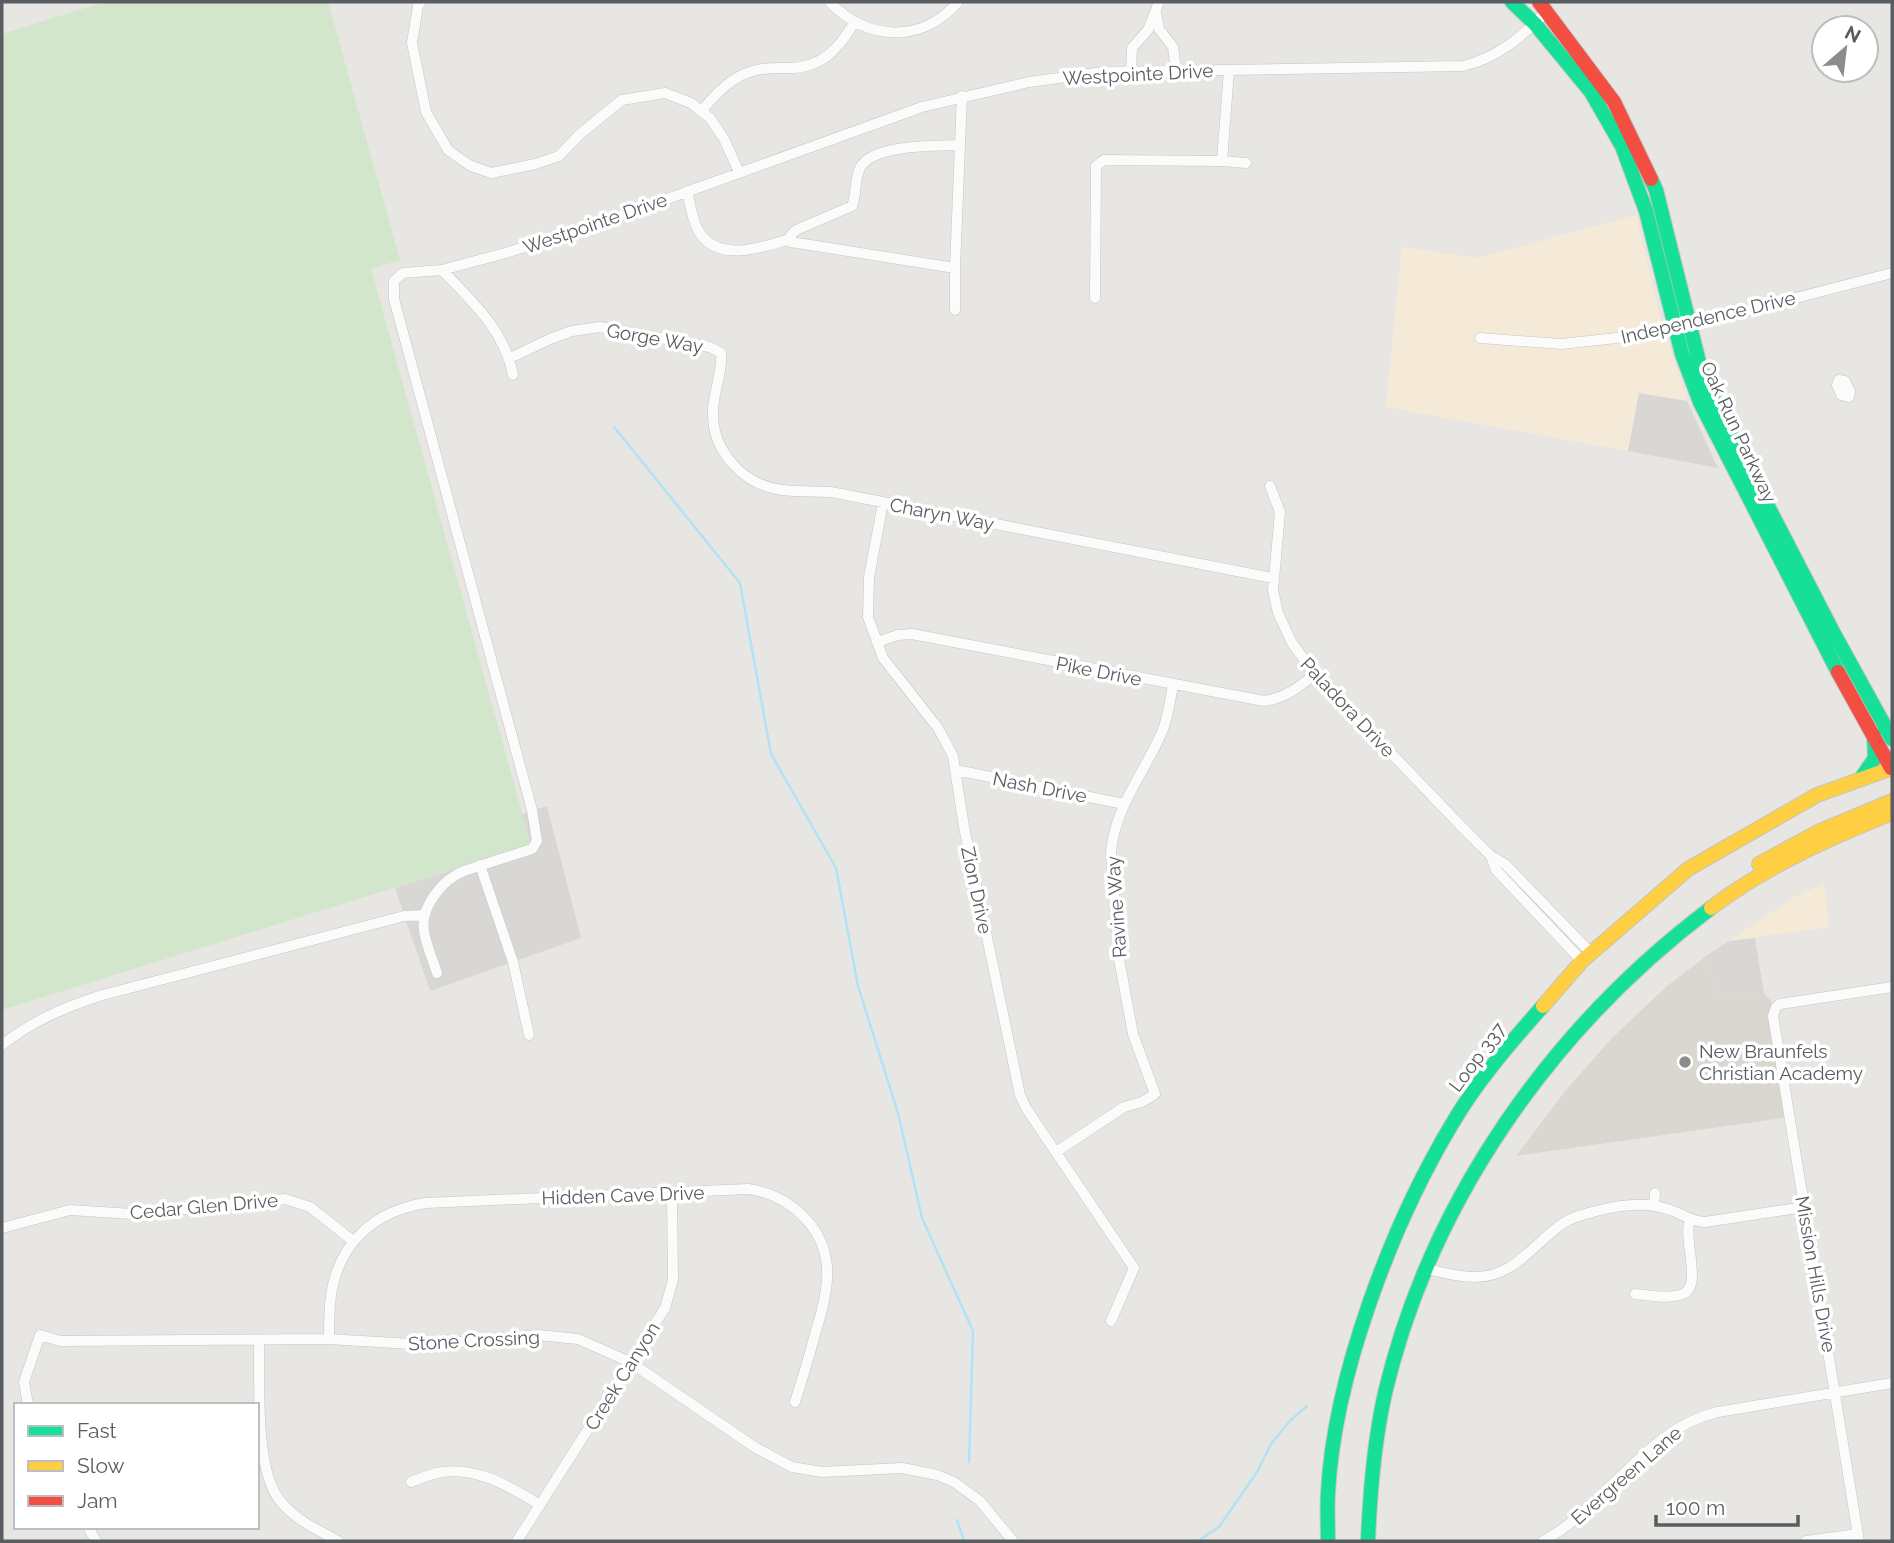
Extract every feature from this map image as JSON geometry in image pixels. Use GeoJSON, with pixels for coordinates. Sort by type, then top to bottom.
{"type":"FeatureCollection","features":[{"type":"Feature","properties":{"kind":"main road","name":"Oak Run Parkway"},"geometry":{"type":"LineString","coordinates":[[1512,2],[1535,24],[1591,92],[1622,146],[1646,211],[1682,354],[1700,402],[1819,639],[1892,769]]}},
{"type":"Feature","properties":{"kind":"main road","name":"Oak Run Parkway"},"geometry":{"type":"LineString","coordinates":[[1543,7],[1601,82],[1631,135],[1656,190],[1702,374],[1833,632],[1892,739]]}},
{"type":"Feature","properties":{"kind":"main road"},"geometry":{"type":"LineString","coordinates":[[1858,780],[1876,761],[1874,735]]}},
{"type":"Feature","properties":{"kind":"main road","name":"Loop 337"},"geometry":{"type":"LineString","coordinates":[[1328,1541],[1328,1492],[1339,1414],[1357,1344],[1392,1245],[1453,1122],[1511,1042],[1587,957],[1688,869],[1817,795],[1892,769]]}},
{"type":"Feature","properties":{"kind":"main road"},"geometry":{"type":"LineString","coordinates":[[1567,1041],[1575,1024],[1596,995],[1634,957],[1692,910],[1767,859],[1827,828],[1892,801]]}},
{"type":"Feature","properties":{"kind":"main road"},"geometry":{"type":"LineString","coordinates":[[1368,1541],[1373,1467],[1382,1406],[1399,1342],[1428,1269],[1458,1205],[1506,1122],[1533,1083],[1567,1041],[1648,957],[1725,897],[1767,870],[1892,813]]}},
{"type":"Feature","properties":{"kind":"street"},"geometry":{"type":"LineString","coordinates":[[421,2],[412,43],[426,113],[448,150],[469,164],[491,173],[559,156],[580,134],[622,100],[665,93],[702,110],[719,129],[739,172]]}},
{"type":"Feature","properties":{"kind":"street"},"geometry":{"type":"LineString","coordinates":[[830,2],[854,23],[887,33],[911,31],[935,22],[958,2]]}},
{"type":"Feature","properties":{"kind":"street"},"geometry":{"type":"LineString","coordinates":[[1157,7],[1159,29],[1173,47],[1176,70]]}},
{"type":"Feature","properties":{"kind":"street"},"geometry":{"type":"LineString","coordinates":[[1130,71],[1132,48],[1143,34],[1157,7]]}},
{"type":"Feature","properties":{"kind":"street","name":"Westpointe Drive"},"geometry":{"type":"LineString","coordinates":[[425,915],[437,893],[451,878],[481,865],[532,849],[537,841],[529,797],[392,292],[394,281],[400,275],[442,270],[509,252],[922,107],[962,96],[1040,80],[1104,72],[1462,66],[1499,52],[1535,24],[1543,7]]}},
{"type":"Feature","properties":{"kind":"street"},"geometry":{"type":"LineString","coordinates":[[702,110],[722,88],[741,75],[765,68],[803,67],[824,59],[840,45],[854,23]]}},
{"type":"Feature","properties":{"kind":"street"},"geometry":{"type":"LineString","coordinates":[[1143,34],[1162,34]]}},
{"type":"Feature","properties":{"kind":"street"},"geometry":{"type":"LineString","coordinates":[[1222,161],[1229,70]]}},
{"type":"Feature","properties":{"kind":"street"},"geometry":{"type":"LineString","coordinates":[[955,310],[962,96]]}},
{"type":"Feature","properties":{"kind":"street"},"geometry":{"type":"LineString","coordinates":[[687,191],[697,228],[708,244],[736,251],[790,239],[796,230],[852,206],[858,172],[866,160],[908,146],[960,145]]}},
{"type":"Feature","properties":{"kind":"street"},"geometry":{"type":"LineString","coordinates":[[1095,298],[1096,166],[1104,160],[1246,163]]}},
{"type":"Feature","properties":{"kind":"street"},"geometry":{"type":"LineString","coordinates":[[790,239],[793,243],[955,268]]}},
{"type":"Feature","properties":{"kind":"street"},"geometry":{"type":"LineString","coordinates":[[442,270],[484,314],[510,358],[513,375]]}},
{"type":"Feature","properties":{"kind":"street","name":"Independence Drive"},"geometry":{"type":"LineString","coordinates":[[1480,338],[1561,344],[1615,339],[1676,329],[1892,273]]}},
{"type":"Feature","properties":{"kind":"street","name":"Gorge Way"},"geometry":{"type":"LineString","coordinates":[[510,358],[572,331],[600,327],[710,347],[721,353]]}},
{"type":"Feature","properties":{"kind":"street","name":"Charyn Way"},"geometry":{"type":"LineString","coordinates":[[721,353],[722,364],[714,398],[713,420],[720,446],[734,467],[745,476],[771,488],[831,492],[1273,578]]}},
{"type":"Feature","properties":{"kind":"street","name":"Paladora Drive"},"geometry":{"type":"LineString","coordinates":[[1270,486],[1279,512],[1273,578],[1275,602],[1284,629],[1315,674],[1491,856],[1505,864],[1587,957]]}},
{"type":"Feature","properties":{"kind":"street","name":"Zion Drive"},"geometry":{"type":"LineString","coordinates":[[883,503],[869,577],[867,608],[883,658],[938,728],[953,756],[964,827],[1020,1095],[1134,1268],[1111,1321]]}},
{"type":"Feature","properties":{"kind":"street","name":"Pike Drive"},"geometry":{"type":"LineString","coordinates":[[877,642],[898,635],[912,634],[1264,701],[1280,699],[1315,674]]}},
{"type":"Feature","properties":{"kind":"street","name":"Ravine Way"},"geometry":{"type":"LineString","coordinates":[[1056,1152],[1124,1107],[1155,1094],[1133,1034],[1119,959],[1111,862],[1112,839],[1124,804],[1163,729],[1173,685]]}},
{"type":"Feature","properties":{"kind":"street","name":"Nash Drive"},"geometry":{"type":"LineString","coordinates":[[956,770],[1124,804]]}},
{"type":"Feature","properties":{"kind":"street"},"geometry":{"type":"LineString","coordinates":[[481,865],[513,962],[529,1035]]}},
{"type":"Feature","properties":{"kind":"street"},"geometry":{"type":"LineString","coordinates":[[2,1045],[27,1026],[58,1009],[404,915],[425,915],[424,932],[437,973]]}},
{"type":"Feature","properties":{"kind":"street","name":"Mission Hills Drive"},"geometry":{"type":"LineString","coordinates":[[1858,1538],[1773,1016],[1776,1007],[1783,1003],[1892,987]]}},
{"type":"Feature","properties":{"kind":"street","name":"Hidden Cave Drive"},"geometry":{"type":"LineString","coordinates":[[329,1339],[333,1282],[347,1250],[353,1241],[377,1220],[392,1211],[426,1203],[748,1189],[763,1191],[783,1200],[814,1228],[827,1259],[827,1293],[795,1402]]}},
{"type":"Feature","properties":{"kind":"street","name":"Creek Canyon"},"geometry":{"type":"LineString","coordinates":[[517,1541],[665,1308],[670,1293],[674,1257],[672,1193]]}},
{"type":"Feature","properties":{"kind":"street"},"geometry":{"type":"LineString","coordinates":[[1654,1205],[1655,1193]]}},
{"type":"Feature","properties":{"kind":"street","name":"Cedar Glen Drive"},"geometry":{"type":"LineString","coordinates":[[2,1228],[70,1210],[133,1214],[285,1199],[310,1207],[353,1241]]}},
{"type":"Feature","properties":{"kind":"street"},"geometry":{"type":"LineString","coordinates":[[1428,1269],[1469,1277],[1489,1275],[1522,1260],[1554,1231],[1574,1218],[1618,1207],[1654,1205],[1698,1222],[1804,1207]]}},
{"type":"Feature","properties":{"kind":"street"},"geometry":{"type":"LineString","coordinates":[[1635,1294],[1671,1296],[1681,1295],[1690,1289],[1693,1279],[1687,1232],[1690,1219]]}},
{"type":"Feature","properties":{"kind":"street","name":"Stone Crossing"},"geometry":{"type":"LineString","coordinates":[[28,1403],[24,1382],[40,1335],[60,1341],[329,1339],[427,1345],[538,1335],[557,1336],[594,1344],[630,1362],[756,1448],[792,1466],[822,1472],[902,1468],[937,1475],[954,1482],[980,1502],[1013,1541]]}},
{"type":"Feature","properties":{"kind":"street"},"geometry":{"type":"LineString","coordinates":[[259,1340],[263,1454],[268,1480],[287,1509],[338,1541]]}},
{"type":"Feature","properties":{"kind":"street","name":"Evergreen Lane"},"geometry":{"type":"LineString","coordinates":[[1543,1541],[1576,1519],[1658,1442],[1686,1422],[1718,1412],[1892,1383]]}},
{"type":"Feature","properties":{"kind":"street"},"geometry":{"type":"LineString","coordinates":[[411,1482],[437,1473],[475,1474],[509,1486],[540,1505]]}},
{"type":"Feature","properties":{"kind":"street"},"geometry":{"type":"LineString","coordinates":[[1806,1541],[1858,1538]]}},
{"type":"Feature","properties":{"kind":"shaded area"},"geometry":{"type":"Polygon","coordinates":[[[1636,215],[1660,317],[1687,401],[1639,393],[1628,451],[1386,407],[1402,247],[1477,258],[1636,215]]]}},
{"type":"Feature","properties":{"kind":"shaded area"},"geometry":{"type":"Polygon","coordinates":[[[1639,393],[1687,401],[1718,468],[1628,451],[1639,393]]]}},
{"type":"Feature","properties":{"kind":"shaded area"},"geometry":{"type":"Polygon","coordinates":[[[547,806],[581,938],[430,991],[395,888],[530,845],[522,814],[547,806]]]}},
{"type":"Feature","properties":{"kind":"shaded area"},"geometry":{"type":"Polygon","coordinates":[[[1824,883],[1829,927],[1729,941],[1793,898],[1824,883]]]}},
{"type":"Feature","properties":{"kind":"shaded area"},"geometry":{"type":"Polygon","coordinates":[[[1755,938],[1764,993],[1715,999],[1709,954],[1729,941],[1755,938]]]}},
{"type":"Feature","properties":{"kind":"shaded area","name":"New Braunfels Christian Academy"},"geometry":{"type":"Polygon","coordinates":[[[1709,954],[1715,999],[1764,993],[1776,1007],[1790,1117],[1516,1156],[1566,1090],[1613,1037],[1667,986],[1709,954]]]}},
{"type":"Feature","properties":{"kind":"green space"},"geometry":{"type":"Polygon","coordinates":[[[104,2],[328,2],[400,260],[371,269],[531,845],[2,1010],[2,34],[104,2]]]}},
{"type":"Feature","properties":{"kind":"waterway"},"geometry":{"type":"LineString","coordinates":[[614,427],[740,583],[771,754],[836,868],[858,986],[898,1113],[922,1218],[973,1331],[969,1462]]}},
{"type":"Feature","properties":{"kind":"waterway"},"geometry":{"type":"LineString","coordinates":[[1198,1541],[1219,1527],[1257,1472],[1271,1444],[1307,1406]]}},
{"type":"Feature","properties":{"kind":"waterway"},"geometry":{"type":"LineString","coordinates":[[957,1520],[964,1541]]}},
{"type":"Feature","properties":{"kind":"traffic: fast"},"geometry":{"type":"LineString","coordinates":[[1512,2],[1535,24],[1591,92],[1622,146],[1646,211],[1682,354],[1700,402],[1838,672]]}},
{"type":"Feature","properties":{"kind":"traffic: fast"},"geometry":{"type":"LineString","coordinates":[[1651,179],[1702,374],[1833,632],[1892,739]]}},
{"type":"Feature","properties":{"kind":"traffic: fast"},"geometry":{"type":"LineString","coordinates":[[1862,777],[1875,758],[1874,735]]}},
{"type":"Feature","properties":{"kind":"traffic: fast"},"geometry":{"type":"LineString","coordinates":[[1368,1541],[1373,1467],[1385,1393],[1406,1321],[1433,1252],[1467,1186],[1506,1122],[1551,1063],[1600,1007],[1654,955],[1711,908]]}},
{"type":"Feature","properties":{"kind":"traffic: fast"},"geometry":{"type":"LineString","coordinates":[[1328,1541],[1328,1493],[1341,1400],[1354,1351],[1388,1254],[1408,1207],[1462,1108],[1495,1062],[1543,1006]]}},
{"type":"Feature","properties":{"kind":"traffic: slow"},"geometry":{"type":"LineString","coordinates":[[1543,1006],[1582,961],[1688,869],[1817,795],[1892,768]]}},
{"type":"Feature","properties":{"kind":"traffic: slow"},"geometry":{"type":"LineString","coordinates":[[1759,864],[1818,832],[1892,801]]}},
{"type":"Feature","properties":{"kind":"traffic: slow"},"geometry":{"type":"LineString","coordinates":[[1711,908],[1776,866],[1821,843],[1892,813]]}},
{"type":"Feature","properties":{"kind":"traffic: jam"},"geometry":{"type":"LineString","coordinates":[[1539,2],[1614,102],[1651,179]]}},
{"type":"Feature","properties":{"kind":"traffic: jam"},"geometry":{"type":"LineString","coordinates":[[1838,672],[1891,768]]}},
{"type":"Feature","properties":{"kind":"place","name":"New Braunfels Christian Academy"},"geometry":{"type":"Point","coordinates":[1685,1062]}}]}
